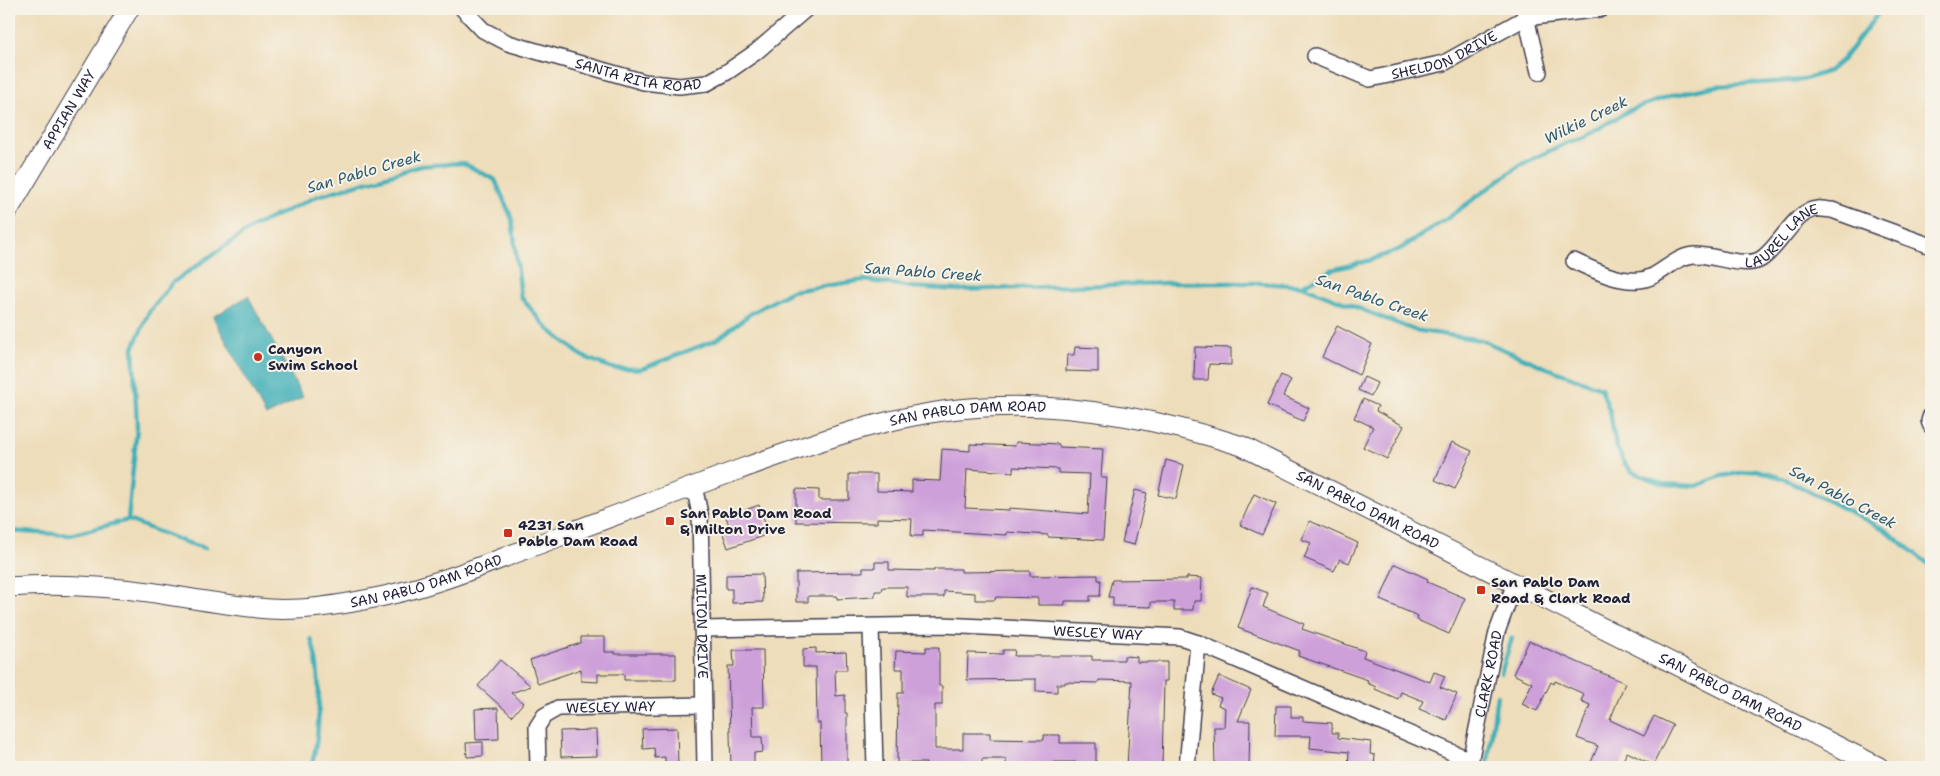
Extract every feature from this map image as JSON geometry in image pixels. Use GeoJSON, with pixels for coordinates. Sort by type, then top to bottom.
{"type":"FeatureCollection","features":[{"type":"Feature","properties":{"kind":"main road","name":"APPIAN WAY"},"geometry":{"type":"LineString","coordinates":[[9,209],[129,9]]}},
{"type":"Feature","properties":{"kind":"main road","name":"SAN PABLO DAM ROAD"},"geometry":{"type":"LineString","coordinates":[[9,587],[36,585],[97,586],[272,609],[318,607],[358,601],[425,585],[834,436],[890,421],[936,412],[983,407],[1027,405],[1082,409],[1192,430],[1242,446],[1879,767]]}},
{"type":"Feature","properties":{"kind":"street","name":"SANTA RITA ROAD"},"geometry":{"type":"LineString","coordinates":[[462,9],[483,30],[508,43],[644,82],[679,86],[707,82],[727,72],[756,52],[806,9]]}},
{"type":"Feature","properties":{"kind":"street","name":"SHELDON DRIVE"},"geometry":{"type":"LineString","coordinates":[[1315,56],[1370,79],[1444,63],[1524,13],[1601,9]]}},
{"type":"Feature","properties":{"kind":"street"},"geometry":{"type":"LineString","coordinates":[[1524,13],[1539,72]]}},
{"type":"Feature","properties":{"kind":"street","name":"LAUREL LANE"},"geometry":{"type":"LineString","coordinates":[[1574,261],[1605,274],[1640,280],[1649,278],[1681,259],[1693,255],[1711,256],[1740,262],[1760,260],[1777,245],[1801,216],[1815,209],[1832,210],[1931,246]]}},
{"type":"Feature","properties":{"kind":"street"},"geometry":{"type":"LineString","coordinates":[[1931,415],[1929,421],[1931,426]]}},
{"type":"Feature","properties":{"kind":"street","name":"MILTON DRIVE"},"geometry":{"type":"LineString","coordinates":[[694,486],[700,514],[705,767]]}},
{"type":"Feature","properties":{"kind":"street","name":"CLARK ROAD"},"geometry":{"type":"LineString","coordinates":[[1469,763],[1497,632],[1515,583]]}},
{"type":"Feature","properties":{"kind":"street","name":"WESLEY WAY"},"geometry":{"type":"LineString","coordinates":[[702,629],[943,625],[1180,637],[1198,643],[1469,763]]}},
{"type":"Feature","properties":{"kind":"street"},"geometry":{"type":"LineString","coordinates":[[871,627],[875,767]]}},
{"type":"Feature","properties":{"kind":"street"},"geometry":{"type":"LineString","coordinates":[[1187,767],[1198,643]]}},
{"type":"Feature","properties":{"kind":"street","name":"WESLEY WAY"},"geometry":{"type":"LineString","coordinates":[[538,767],[537,727],[544,716],[558,708],[703,705]]}},
{"type":"Feature","properties":{"kind":"water","name":"Canyon Swim School"},"geometry":{"type":"Polygon","coordinates":[[[248,296],[303,397],[266,416],[213,317],[248,296]]]}},
{"type":"Feature","properties":{"kind":"building"},"geometry":{"type":"Polygon","coordinates":[[[1337,326],[1372,344],[1359,375],[1322,357],[1337,326]]]}},
{"type":"Feature","properties":{"kind":"building"},"geometry":{"type":"Polygon","coordinates":[[[1075,347],[1098,348],[1098,372],[1066,371],[1067,355],[1074,355],[1075,347]]]}},
{"type":"Feature","properties":{"kind":"building"},"geometry":{"type":"Polygon","coordinates":[[[1195,347],[1231,348],[1231,365],[1209,364],[1208,380],[1194,380],[1195,347]]]}},
{"type":"Feature","properties":{"kind":"building"},"geometry":{"type":"Polygon","coordinates":[[[1281,375],[1291,380],[1283,396],[1309,408],[1303,421],[1267,405],[1281,375]]]}},
{"type":"Feature","properties":{"kind":"building"},"geometry":{"type":"Polygon","coordinates":[[[1364,377],[1377,383],[1371,396],[1358,390],[1364,377]]]}},
{"type":"Feature","properties":{"kind":"building"},"geometry":{"type":"Polygon","coordinates":[[[1363,399],[1378,406],[1376,411],[1404,426],[1387,459],[1363,447],[1373,427],[1354,418],[1363,399]]]}},
{"type":"Feature","properties":{"kind":"building"},"geometry":{"type":"Polygon","coordinates":[[[1016,442],[1059,444],[1059,447],[1103,449],[1101,478],[1107,478],[1103,540],[1048,537],[1048,535],[1007,532],[1007,535],[923,530],[923,536],[911,536],[912,519],[877,518],[877,523],[796,522],[796,489],[819,490],[819,500],[849,500],[849,474],[877,474],[877,491],[912,492],[912,480],[940,481],[942,449],[970,451],[970,444],[1015,446],[1016,442]],[[1013,467],[1013,472],[967,469],[965,508],[1009,510],[1009,508],[1088,514],[1090,474],[1058,473],[1058,469],[1013,467]]]}},
{"type":"Feature","properties":{"kind":"building"},"geometry":{"type":"Polygon","coordinates":[[[1452,442],[1472,451],[1455,489],[1435,480],[1452,442]]]}},
{"type":"Feature","properties":{"kind":"building"},"geometry":{"type":"Polygon","coordinates":[[[1166,460],[1184,465],[1176,499],[1158,495],[1166,460]]]}},
{"type":"Feature","properties":{"kind":"building"},"geometry":{"type":"Polygon","coordinates":[[[1135,490],[1147,493],[1134,545],[1122,542],[1135,490]]]}},
{"type":"Feature","properties":{"kind":"building"},"geometry":{"type":"Polygon","coordinates":[[[1254,494],[1276,504],[1262,535],[1240,525],[1254,494]]]}},
{"type":"Feature","properties":{"kind":"building"},"geometry":{"type":"Polygon","coordinates":[[[759,505],[767,528],[761,530],[763,536],[728,548],[722,531],[730,528],[726,517],[759,505]]]}},
{"type":"Feature","properties":{"kind":"building"},"geometry":{"type":"Polygon","coordinates":[[[1310,521],[1358,543],[1349,563],[1340,559],[1334,571],[1304,558],[1311,543],[1301,539],[1310,521]]]}},
{"type":"Feature","properties":{"kind":"building"},"geometry":{"type":"Polygon","coordinates":[[[875,562],[889,562],[889,570],[934,571],[934,569],[961,569],[961,572],[1030,571],[1030,576],[1098,575],[1098,580],[1101,580],[1100,596],[1090,596],[1090,601],[1065,601],[1065,605],[1038,605],[1038,598],[996,597],[995,600],[975,600],[975,593],[944,591],[944,597],[907,597],[907,587],[883,587],[882,591],[875,591],[875,597],[837,599],[837,596],[808,596],[808,602],[796,602],[796,573],[863,572],[863,568],[875,568],[875,562]]]}},
{"type":"Feature","properties":{"kind":"building"},"geometry":{"type":"Polygon","coordinates":[[[1395,564],[1428,579],[1427,582],[1465,598],[1449,634],[1417,620],[1418,616],[1380,600],[1395,564]]]}},
{"type":"Feature","properties":{"kind":"building"},"geometry":{"type":"Polygon","coordinates":[[[762,574],[763,602],[732,603],[732,589],[726,589],[726,575],[762,574]]]}},
{"type":"Feature","properties":{"kind":"building"},"geometry":{"type":"Polygon","coordinates":[[[1187,577],[1202,578],[1201,601],[1194,601],[1193,610],[1174,610],[1174,602],[1151,602],[1151,607],[1113,606],[1113,597],[1108,597],[1112,580],[1187,579],[1187,577]]]}},
{"type":"Feature","properties":{"kind":"building"},"geometry":{"type":"Polygon","coordinates":[[[1252,587],[1268,593],[1263,607],[1304,624],[1302,629],[1365,651],[1363,657],[1430,682],[1434,672],[1445,676],[1440,687],[1457,694],[1446,720],[1419,709],[1423,701],[1401,692],[1398,699],[1375,689],[1376,687],[1367,683],[1368,680],[1298,656],[1300,651],[1238,628],[1252,587]]]}},
{"type":"Feature","properties":{"kind":"building"},"geometry":{"type":"Polygon","coordinates":[[[581,637],[605,637],[605,652],[615,652],[615,654],[676,654],[676,680],[624,680],[624,674],[598,674],[598,682],[581,681],[581,669],[538,684],[530,660],[581,643],[581,637]]]}},
{"type":"Feature","properties":{"kind":"building"},"geometry":{"type":"Polygon","coordinates":[[[1529,641],[1625,683],[1610,720],[1644,736],[1654,716],[1673,725],[1653,765],[1627,752],[1620,767],[1589,767],[1598,746],[1577,738],[1590,705],[1581,701],[1584,694],[1555,681],[1554,684],[1551,682],[1537,711],[1522,704],[1532,683],[1513,674],[1529,641]]]}},
{"type":"Feature","properties":{"kind":"building"},"geometry":{"type":"Polygon","coordinates":[[[926,647],[939,647],[939,686],[942,686],[942,705],[935,705],[935,749],[963,749],[963,733],[990,733],[990,739],[1044,740],[1044,735],[1060,735],[1060,743],[1096,743],[1096,766],[1076,766],[1076,762],[1053,762],[1053,767],[1006,766],[1006,759],[982,759],[982,767],[926,766],[926,763],[897,763],[898,693],[903,693],[903,669],[895,669],[896,651],[926,652],[926,647]]]}},
{"type":"Feature","properties":{"kind":"building"},"geometry":{"type":"Polygon","coordinates":[[[816,648],[816,653],[846,652],[847,670],[835,670],[836,696],[845,695],[847,767],[821,767],[820,723],[817,723],[816,667],[803,667],[803,649],[816,648]]]}},
{"type":"Feature","properties":{"kind":"building"},"geometry":{"type":"Polygon","coordinates":[[[733,650],[763,650],[764,707],[752,707],[753,737],[762,737],[763,752],[754,753],[754,767],[731,767],[728,666],[734,666],[733,650]]]}},
{"type":"Feature","properties":{"kind":"building"},"geometry":{"type":"Polygon","coordinates":[[[1003,650],[1015,650],[1014,656],[1092,656],[1092,660],[1124,660],[1124,656],[1137,657],[1137,662],[1167,662],[1167,681],[1164,681],[1162,767],[1127,767],[1132,681],[1065,682],[1065,684],[1057,684],[1057,692],[1036,691],[1036,679],[967,680],[968,653],[1003,654],[1003,650]]]}},
{"type":"Feature","properties":{"kind":"building"},"geometry":{"type":"Polygon","coordinates":[[[500,660],[531,686],[511,693],[523,703],[512,716],[478,686],[500,660]]]}},
{"type":"Feature","properties":{"kind":"building"},"geometry":{"type":"Polygon","coordinates":[[[1219,676],[1251,690],[1238,721],[1250,721],[1249,767],[1215,767],[1214,727],[1224,727],[1225,708],[1218,705],[1221,698],[1211,694],[1219,676]]]}},
{"type":"Feature","properties":{"kind":"building"},"geometry":{"type":"Polygon","coordinates":[[[1276,706],[1291,706],[1291,717],[1303,717],[1303,721],[1332,723],[1332,733],[1338,733],[1338,738],[1371,742],[1370,754],[1375,755],[1374,767],[1348,767],[1349,752],[1310,748],[1311,736],[1275,736],[1276,706]]]}},
{"type":"Feature","properties":{"kind":"building"},"geometry":{"type":"Polygon","coordinates":[[[498,708],[499,739],[476,740],[475,709],[498,708]]]}},
{"type":"Feature","properties":{"kind":"building"},"geometry":{"type":"Polygon","coordinates":[[[677,728],[678,767],[665,767],[665,757],[655,758],[654,748],[643,749],[642,729],[677,728]]]}},
{"type":"Feature","properties":{"kind":"building"},"geometry":{"type":"Polygon","coordinates":[[[596,730],[597,756],[561,757],[560,731],[596,730]]]}},
{"type":"Feature","properties":{"kind":"building"},"geometry":{"type":"Polygon","coordinates":[[[483,742],[483,756],[467,757],[466,743],[483,742]]]}},
{"type":"Feature","properties":{"kind":"waterway","name":"Wilkie Creek"},"geometry":{"type":"LineString","coordinates":[[1302,286],[1331,270],[1371,260],[1400,249],[1445,220],[1520,165],[1568,142],[1584,137],[1630,110],[1670,96],[1716,86],[1802,80],[1829,71],[1843,59],[1877,15],[1885,9]]}},
{"type":"Feature","properties":{"kind":"waterway","name":"San Pablo Creek"},"geometry":{"type":"LineString","coordinates":[[9,531],[70,535],[128,520],[137,427],[133,348],[149,312],[172,283],[254,226],[318,196],[421,166],[463,163],[495,180],[512,219],[521,297],[547,328],[582,356],[612,368],[641,369],[718,339],[750,314],[792,291],[864,280],[912,287],[958,290],[1165,283],[1261,283],[1302,286],[1414,330],[1481,340],[1601,388],[1610,412],[1616,446],[1624,462],[1632,472],[1663,484],[1696,486],[1722,476],[1756,470],[1785,479],[1884,529],[1931,566]]}},
{"type":"Feature","properties":{"kind":"waterway"},"geometry":{"type":"LineString","coordinates":[[128,520],[205,548]]}},
{"type":"Feature","properties":{"kind":"waterway"},"geometry":{"type":"LineString","coordinates":[[1501,673],[1512,638]]}},
{"type":"Feature","properties":{"kind":"waterway"},"geometry":{"type":"LineString","coordinates":[[311,639],[315,652],[319,703],[317,738],[311,767]]}},
{"type":"Feature","properties":{"kind":"waterway"},"geometry":{"type":"LineString","coordinates":[[1485,767],[1488,760],[1497,695]]}},
{"type":"Feature","properties":{"kind":"place","name":"Canyon Swim School"},"geometry":{"type":"Point","coordinates":[258,357]}},
{"type":"Feature","properties":{"kind":"place","name":"San Pablo Dam Road & Milton Drive"},"geometry":{"type":"Point","coordinates":[670,521]}},
{"type":"Feature","properties":{"kind":"place","name":"4231 San Pablo Dam Road"},"geometry":{"type":"Point","coordinates":[508,533]}},
{"type":"Feature","properties":{"kind":"place","name":"San Pablo Dam Road & Clark Road"},"geometry":{"type":"Point","coordinates":[1481,590]}}]}
